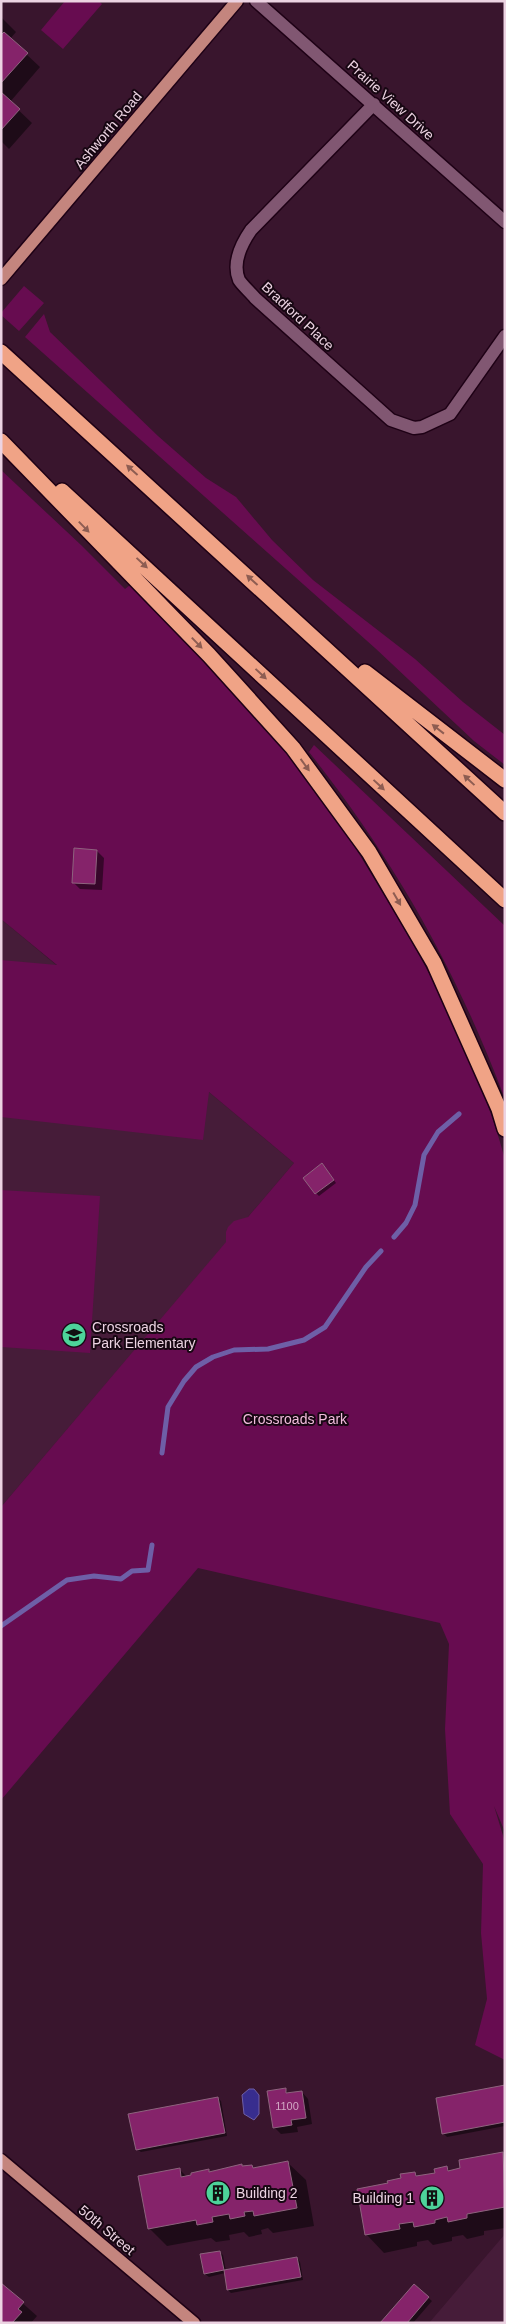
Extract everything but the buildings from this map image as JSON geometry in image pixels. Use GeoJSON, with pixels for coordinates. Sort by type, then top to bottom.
{"type":"FeatureCollection","features":[{"type":"Feature","properties":{"kind":"highway"},"geometry":{"type":"LineString","coordinates":[[1,352],[505,813]]}},
{"type":"Feature","properties":{"kind":"highway"},"geometry":{"type":"LineString","coordinates":[[1,437],[124,546],[505,900]]}},
{"type":"Feature","properties":{"kind":"highway"},"geometry":{"type":"LineString","coordinates":[[1,441],[209,655],[293,748],[370,852],[434,963],[499,1109],[505,1129]]}},
{"type":"Feature","properties":{"kind":"highway"},"geometry":{"type":"LineString","coordinates":[[288,613],[505,780]]}},
{"type":"Feature","properties":{"kind":"main road","name":"Ashworth Road"},"geometry":{"type":"LineString","coordinates":[[1,279],[237,1]]}},
{"type":"Feature","properties":{"kind":"main road","name":"50th Street"},"geometry":{"type":"LineString","coordinates":[[1,2160],[194,2323]]}},
{"type":"Feature","properties":{"kind":"street","name":"Prairie View Drive"},"geometry":{"type":"LineString","coordinates":[[256,1],[505,222]]}},
{"type":"Feature","properties":{"kind":"street","name":"Bradford Place"},"geometry":{"type":"LineString","coordinates":[[374,104],[251,230],[240,246],[238,262],[239,279],[255,298],[391,420],[414,428],[422,427],[450,414],[505,336]]}},
{"type":"Feature","properties":{"kind":"shaded area","name":"Crossroads Park Elementary"},"geometry":{"type":"Polygon","coordinates":[[[1,919],[294,1163],[1,1507],[1,919]]]}},
{"type":"Feature","properties":{"kind":"shaded area"},"geometry":{"type":"Polygon","coordinates":[[[249,2089],[254,2089],[259,2095],[259,2114],[254,2120],[244,2114],[242,2095],[249,2089]]]}},
{"type":"Feature","properties":{"kind":"shaded area"},"geometry":{"type":"Polygon","coordinates":[[[505,2234],[505,2323],[429,2323],[505,2234]]]}},
{"type":"Feature","properties":{"kind":"green space"},"geometry":{"type":"Polygon","coordinates":[[[65,1],[99,1],[102,4],[63,49],[41,30],[65,1]]]}},
{"type":"Feature","properties":{"kind":"green space"},"geometry":{"type":"Polygon","coordinates":[[[24,286],[44,303],[19,331],[1,313],[24,286]]]}},
{"type":"Feature","properties":{"kind":"green space"},"geometry":{"type":"Polygon","coordinates":[[[44,314],[50,332],[158,436],[206,478],[236,497],[272,540],[313,580],[415,659],[463,702],[505,735],[505,765],[474,741],[375,648],[25,337],[44,314]]]}},
{"type":"Feature","properties":{"kind":"green space","name":"Crossroads Park"},"geometry":{"type":"Polygon","coordinates":[[[1,470],[125,589],[130,585],[151,606],[235,694],[316,789],[364,862],[432,978],[465,1049],[494,1121],[505,1159],[505,1832],[494,1806],[505,1842],[505,2060],[475,2045],[487,1999],[481,1933],[483,1864],[450,1814],[445,1729],[449,1644],[440,1623],[198,1568],[1,1800],[1,1507],[226,1242],[228,1227],[234,1221],[248,1217],[294,1163],[209,1092],[203,1140],[1,1117],[1,960],[57,965],[1,919],[1,470]]]}},
{"type":"Feature","properties":{"kind":"green space"},"geometry":{"type":"Polygon","coordinates":[[[314,745],[505,926],[505,1099],[466,1005],[421,918],[369,834],[309,752],[314,745]]]}},
{"type":"Feature","properties":{"kind":"green space"},"geometry":{"type":"Polygon","coordinates":[[[1,1190],[100,1196],[90,1353],[1,1347],[1,1190]]]}},
{"type":"Feature","properties":{"kind":"waterway"},"geometry":{"type":"LineString","coordinates":[[394,1237],[406,1223],[415,1205],[424,1155],[438,1132],[459,1114]]}},
{"type":"Feature","properties":{"kind":"waterway"},"geometry":{"type":"LineString","coordinates":[[162,1453],[168,1407],[184,1381],[196,1367],[213,1357],[234,1350],[268,1349],[304,1340],[325,1327],[366,1267],[381,1251]]}},
{"type":"Feature","properties":{"kind":"waterway"},"geometry":{"type":"LineString","coordinates":[[1,1626],[67,1580],[94,1576],[121,1579],[132,1571],[148,1570],[152,1545]]}},
{"type":"Feature","properties":{"kind":"place","name":"Crossroads Park Elementary"},"geometry":{"type":"Point","coordinates":[74,1335]}},
{"type":"Feature","properties":{"kind":"place","name":"Building 2"},"geometry":{"type":"Point","coordinates":[218,2193]}},
{"type":"Feature","properties":{"kind":"place","name":"Building 1"},"geometry":{"type":"Point","coordinates":[432,2198]}}]}
